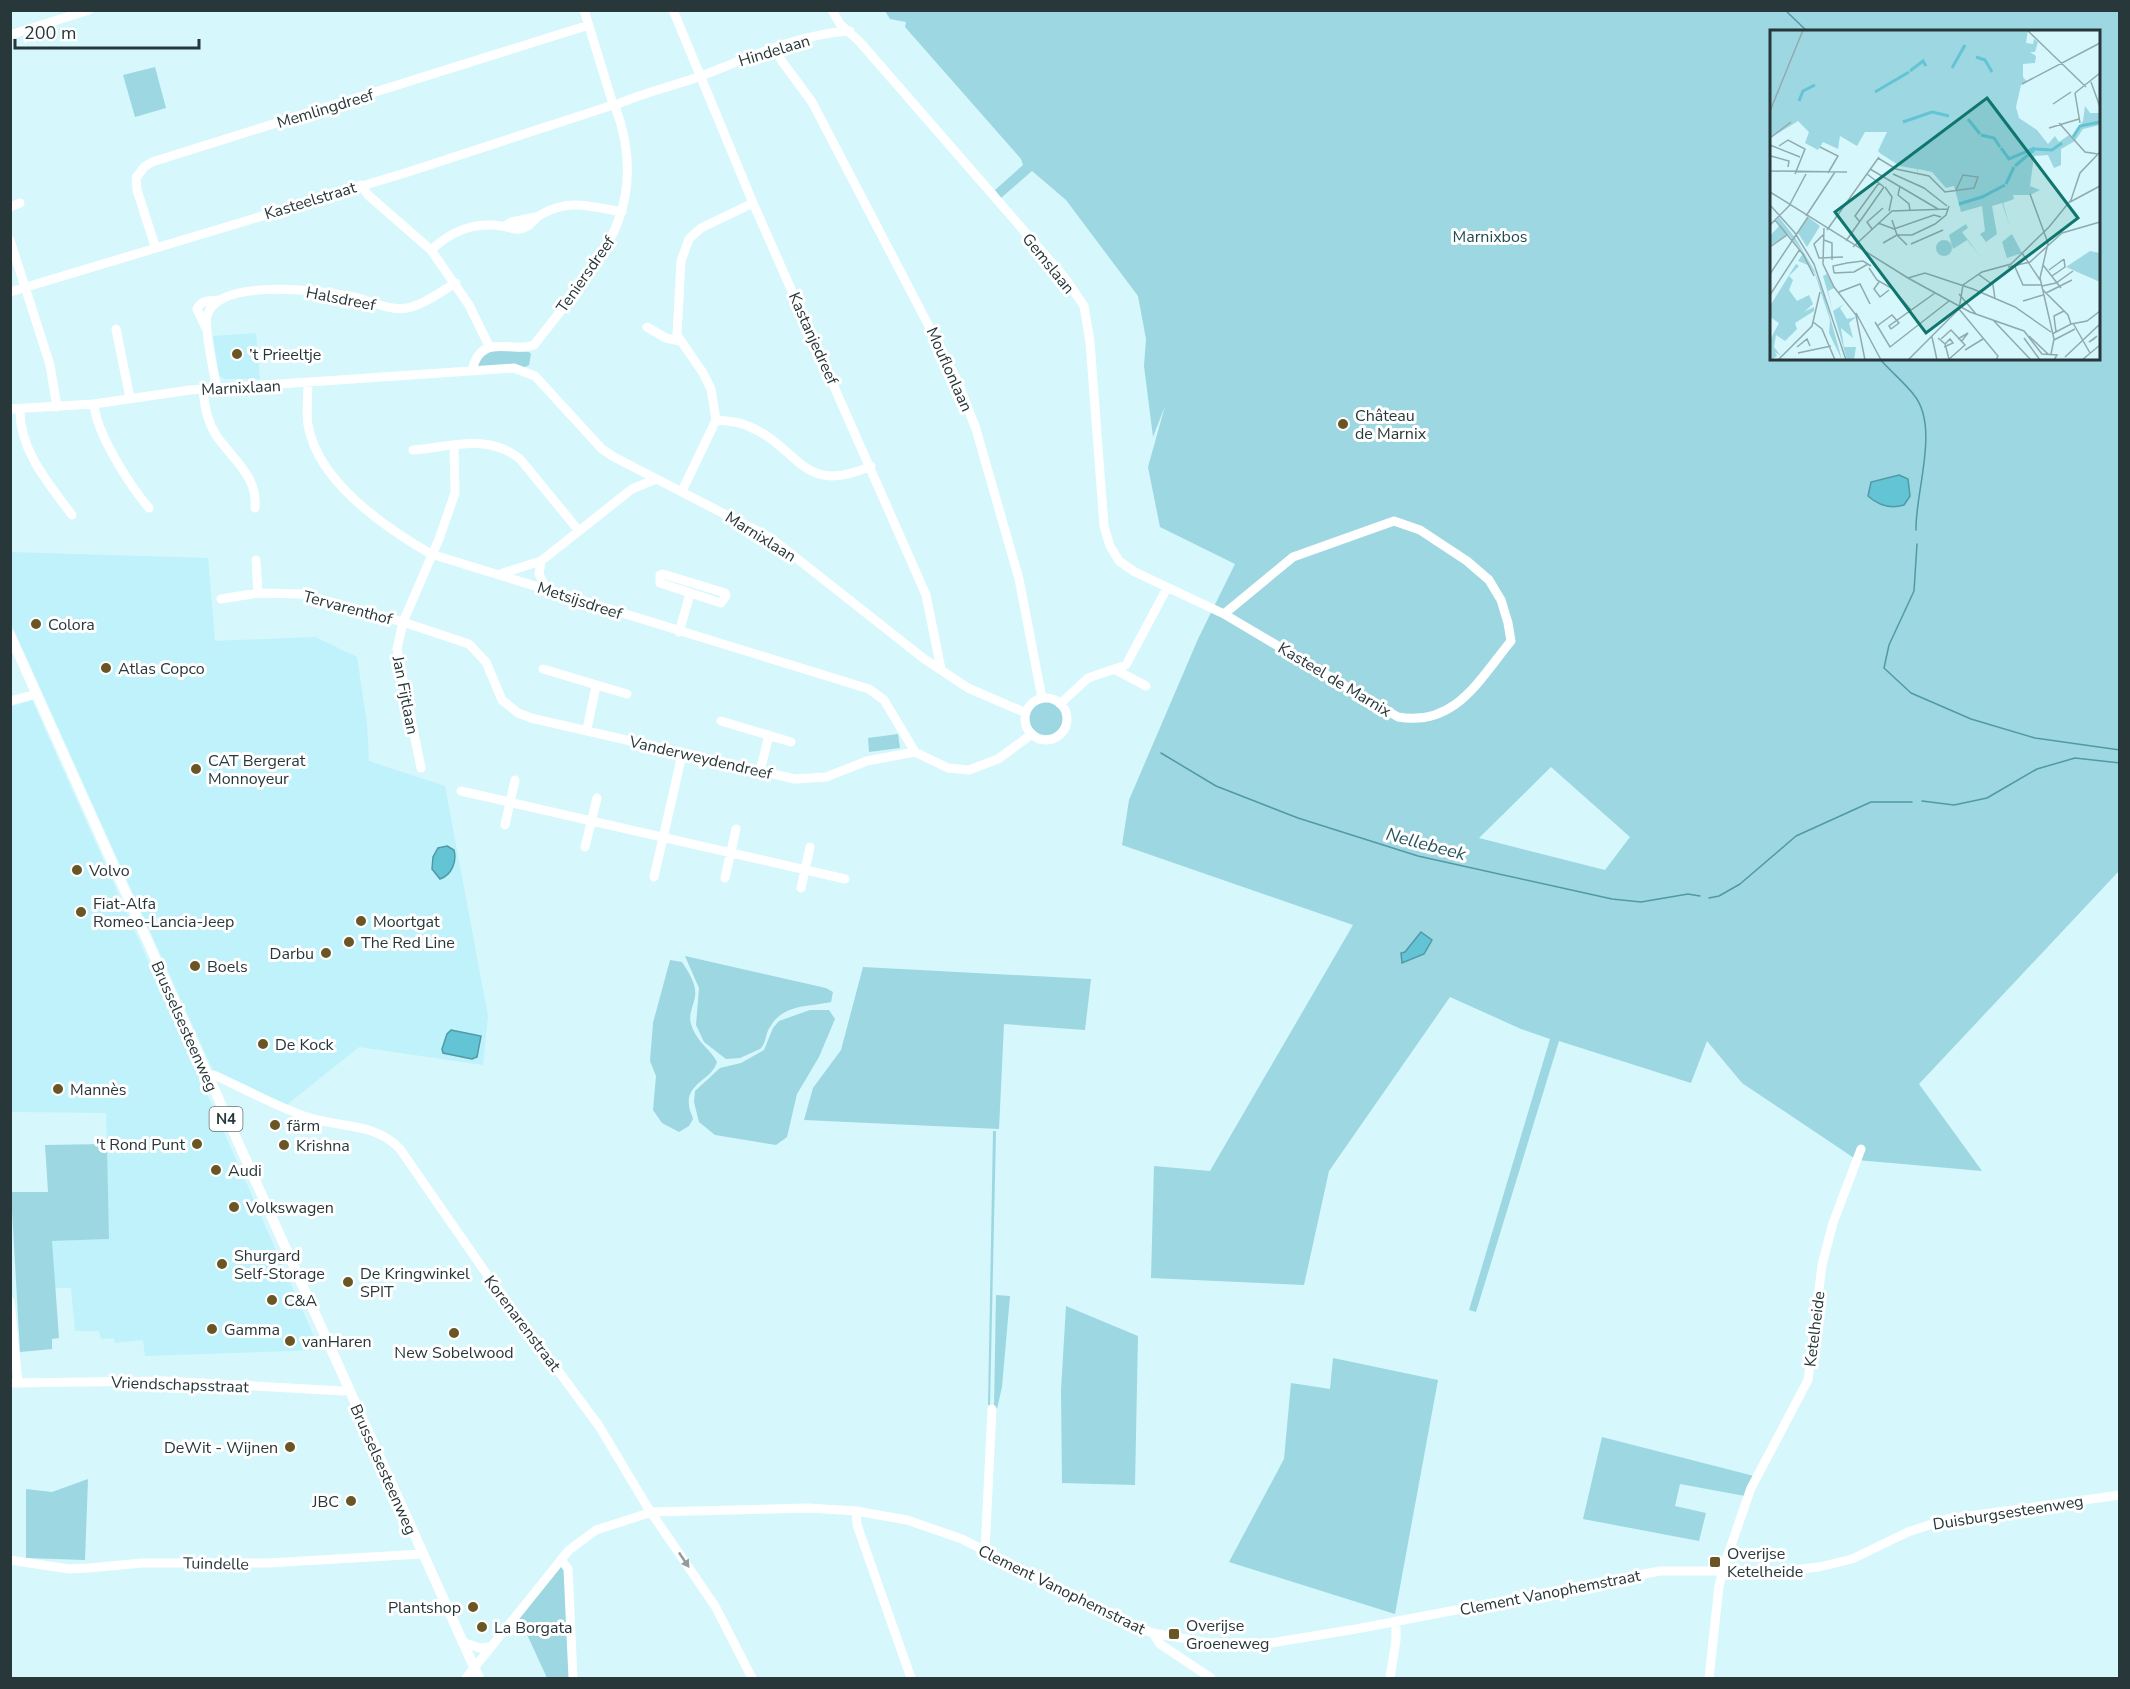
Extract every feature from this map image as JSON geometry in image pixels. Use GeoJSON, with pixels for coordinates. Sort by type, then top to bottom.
{"type":"FeatureCollection","features":[{"type":"Feature","properties":{"kind":"main road","name":"Brusselsesteenweg"},"geometry":{"type":"LineString","coordinates":[[10,635],[479,1678]]}},
{"type":"Feature","properties":{"kind":"street"},"geometry":{"type":"LineString","coordinates":[[10,35],[89,10]]}},
{"type":"Feature","properties":{"kind":"street","name":"Teniersdreef"},"geometry":{"type":"LineString","coordinates":[[489,346],[507,345],[524,349],[534,345],[611,242],[622,212],[628,177],[627,154],[584,10]]}},
{"type":"Feature","properties":{"kind":"street","name":"Kastanjedreef"},"geometry":{"type":"LineString","coordinates":[[673,10],[753,203],[926,595],[941,669]]}},
{"type":"Feature","properties":{"kind":"street","name":"Gemslaan"},"geometry":{"type":"LineString","coordinates":[[832,10],[840,24],[850,32],[1065,278],[1084,306],[1090,342],[1104,526],[1110,546],[1119,561],[1167,588]]}},
{"type":"Feature","properties":{"kind":"street","name":"Memlingdreef"},"geometry":{"type":"LineString","coordinates":[[155,246],[137,190],[136,178],[144,167],[152,162],[588,25]]}},
{"type":"Feature","properties":{"kind":"street","name":"Hindelaan"},"geometry":{"type":"LineString","coordinates":[[701,76],[756,52],[834,32],[850,32]]}},
{"type":"Feature","properties":{"kind":"street","name":"Mouflonlaan"},"geometry":{"type":"LineString","coordinates":[[776,47],[781,60],[813,102],[957,380],[976,429],[1019,579],[1042,698]]}},
{"type":"Feature","properties":{"kind":"street","name":"Kasteelstraat"},"geometry":{"type":"LineString","coordinates":[[10,292],[155,246],[362,185],[701,76]]}},
{"type":"Feature","properties":{"kind":"street"},"geometry":{"type":"LineString","coordinates":[[362,185],[368,195],[431,250],[456,283],[489,346],[475,361],[472,370]]}},
{"type":"Feature","properties":{"kind":"street"},"geometry":{"type":"LineString","coordinates":[[682,491],[716,420],[711,389],[704,373],[677,335],[681,261],[689,239],[715,219],[753,203]]}},
{"type":"Feature","properties":{"kind":"street"},"geometry":{"type":"LineString","coordinates":[[431,250],[454,232],[470,226],[505,226],[511,222],[536,217],[564,204],[580,204],[622,212]]}},
{"type":"Feature","properties":{"kind":"street"},"geometry":{"type":"LineString","coordinates":[[10,240],[50,364],[57,407]]}},
{"type":"Feature","properties":{"kind":"street","name":"Halsdreef"},"geometry":{"type":"LineString","coordinates":[[217,389],[206,328],[211,307],[221,299],[242,293],[281,289],[325,292],[359,298],[389,308],[407,308],[456,283]]}},
{"type":"Feature","properties":{"kind":"street"},"geometry":{"type":"LineString","coordinates":[[647,327],[666,338],[680,341]]}},
{"type":"Feature","properties":{"kind":"street"},"geometry":{"type":"LineString","coordinates":[[116,329],[130,398]]}},
{"type":"Feature","properties":{"kind":"street","name":"Marnixlaan"},"geometry":{"type":"LineString","coordinates":[[15,409],[94,404],[203,389],[514,368],[535,376],[602,448],[636,469],[771,538],[922,658],[968,688],[1026,713]]}},
{"type":"Feature","properties":{"kind":"street","name":"Metsijsdreef"},"geometry":{"type":"LineString","coordinates":[[308,383],[308,424],[313,441],[333,474],[361,506],[431,554],[879,694],[894,713],[915,752]]}},
{"type":"Feature","properties":{"kind":"street"},"geometry":{"type":"LineString","coordinates":[[203,389],[207,414],[215,434],[249,477],[257,493],[255,508]]}},
{"type":"Feature","properties":{"kind":"street"},"geometry":{"type":"LineString","coordinates":[[94,404],[95,415],[115,455],[134,488],[149,508]]}},
{"type":"Feature","properties":{"kind":"street"},"geometry":{"type":"LineString","coordinates":[[15,409],[29,450],[41,474],[72,515]]}},
{"type":"Feature","properties":{"kind":"street"},"geometry":{"type":"LineString","coordinates":[[716,420],[747,425],[760,432],[802,466],[820,475],[833,478],[871,466]]}},
{"type":"Feature","properties":{"kind":"street"},"geometry":{"type":"LineString","coordinates":[[413,450],[483,442],[509,450],[520,459],[579,531]]}},
{"type":"Feature","properties":{"kind":"street"},"geometry":{"type":"LineString","coordinates":[[403,622],[455,493],[454,446]]}},
{"type":"Feature","properties":{"kind":"street"},"geometry":{"type":"LineString","coordinates":[[632,489],[636,469]]}},
{"type":"Feature","properties":{"kind":"street"},"geometry":{"type":"LineString","coordinates":[[500,574],[541,561],[632,489],[656,479]]}},
{"type":"Feature","properties":{"kind":"street","name":"Kasteel de Marnix"},"geometry":{"type":"LineString","coordinates":[[1167,588],[1224,614],[1307,661],[1383,710],[1398,717],[1417,720],[1439,715],[1461,701],[1511,641],[1505,612],[1489,580],[1467,561],[1420,530],[1394,520],[1293,557],[1224,614]]}},
{"type":"Feature","properties":{"kind":"street"},"geometry":{"type":"LineString","coordinates":[[256,560],[258,593]]}},
{"type":"Feature","properties":{"kind":"street"},"geometry":{"type":"LineString","coordinates":[[541,561],[539,573],[546,589]]}},
{"type":"Feature","properties":{"kind":"street"},"geometry":{"type":"LineString","coordinates":[[660,575],[725,593],[726,596],[721,603],[690,594],[660,583],[660,575]]}},
{"type":"Feature","properties":{"kind":"street"},"geometry":{"type":"LineString","coordinates":[[1060,704],[1088,678],[1116,670],[1126,664],[1134,653],[1167,588]]}},
{"type":"Feature","properties":{"kind":"street","name":"Tervarenthof"},"geometry":{"type":"LineString","coordinates":[[221,599],[258,593],[302,594],[403,622]]}},
{"type":"Feature","properties":{"kind":"street"},"geometry":{"type":"LineString","coordinates":[[679,632],[690,594]]}},
{"type":"Feature","properties":{"kind":"street","name":"Vanderweydendreef"},"geometry":{"type":"LineString","coordinates":[[403,622],[474,648],[486,662],[502,700],[518,713],[531,718],[586,729],[682,755],[795,779],[826,777],[867,761],[915,752]]}},
{"type":"Feature","properties":{"kind":"street","name":"Jan Fijtlaan"},"geometry":{"type":"LineString","coordinates":[[403,622],[397,650],[420,768]]}},
{"type":"Feature","properties":{"kind":"street"},"geometry":{"type":"LineString","coordinates":[[543,669],[627,694]]}},
{"type":"Feature","properties":{"kind":"street"},"geometry":{"type":"LineString","coordinates":[[1116,670],[1146,686]]}},
{"type":"Feature","properties":{"kind":"street"},"geometry":{"type":"LineString","coordinates":[[586,729],[596,686]]}},
{"type":"Feature","properties":{"kind":"street"},"geometry":{"type":"LineString","coordinates":[[10,701],[37,694]]}},
{"type":"Feature","properties":{"kind":"street"},"geometry":{"type":"LineString","coordinates":[[1042,698],[1050,698],[1060,704],[1067,719],[1061,734],[1048,740],[1032,734],[1026,726],[1026,713],[1031,704],[1042,698]]}},
{"type":"Feature","properties":{"kind":"street"},"geometry":{"type":"LineString","coordinates":[[721,721],[791,741]]}},
{"type":"Feature","properties":{"kind":"street"},"geometry":{"type":"LineString","coordinates":[[915,752],[948,768],[969,770],[998,759],[1032,734]]}},
{"type":"Feature","properties":{"kind":"street"},"geometry":{"type":"LineString","coordinates":[[760,771],[769,735]]}},
{"type":"Feature","properties":{"kind":"street"},"geometry":{"type":"LineString","coordinates":[[654,876],[682,755]]}},
{"type":"Feature","properties":{"kind":"street"},"geometry":{"type":"LineString","coordinates":[[505,825],[515,780]]}},
{"type":"Feature","properties":{"kind":"street"},"geometry":{"type":"LineString","coordinates":[[461,791],[845,879]]}},
{"type":"Feature","properties":{"kind":"street"},"geometry":{"type":"LineString","coordinates":[[585,847],[597,798]]}},
{"type":"Feature","properties":{"kind":"street"},"geometry":{"type":"LineString","coordinates":[[725,878],[736,829]]}},
{"type":"Feature","properties":{"kind":"street"},"geometry":{"type":"LineString","coordinates":[[801,888],[810,847]]}},
{"type":"Feature","properties":{"kind":"street","name":"Korenarenstraat"},"geometry":{"type":"LineString","coordinates":[[207,1076],[214,1075],[306,1117],[372,1130],[396,1144],[438,1201],[488,1276],[584,1404],[715,1606],[752,1678]]}},
{"type":"Feature","properties":{"kind":"street","name":"Ketelheide"},"geometry":{"type":"LineString","coordinates":[[1709,1678],[1719,1586],[1751,1488],[1808,1380],[1822,1265],[1833,1223],[1860,1149]]}},
{"type":"Feature","properties":{"kind":"street"},"geometry":{"type":"LineString","coordinates":[[10,1301],[14,1383]]}},
{"type":"Feature","properties":{"kind":"street","name":"Vriendschapsstraat"},"geometry":{"type":"LineString","coordinates":[[14,1383],[165,1381],[332,1391],[348,1389]]}},
{"type":"Feature","properties":{"kind":"street"},"geometry":{"type":"LineString","coordinates":[[985,1551],[992,1409]]}},
{"type":"Feature","properties":{"kind":"street","name":"Duisburgsesteenweg"},"geometry":{"type":"LineString","coordinates":[[1724,1570],[1785,1571],[1819,1567],[1852,1559],[1908,1532],[1947,1519],[2120,1495]]}},
{"type":"Feature","properties":{"kind":"street","name":"Clement Vanophemstraat"},"geometry":{"type":"LineString","coordinates":[[466,1678],[577,1542],[596,1530],[652,1512],[808,1508],[856,1511],[924,1525],[985,1551],[1091,1606],[1153,1633],[1224,1646],[1265,1644],[1644,1573],[1724,1570]]}},
{"type":"Feature","properties":{"kind":"street"},"geometry":{"type":"LineString","coordinates":[[856,1511],[857,1525],[911,1678]]}},
{"type":"Feature","properties":{"kind":"street","name":"Tuindelle"},"geometry":{"type":"LineString","coordinates":[[10,1560],[69,1569],[142,1563],[268,1563],[422,1554]]}},
{"type":"Feature","properties":{"kind":"street"},"geometry":{"type":"LineString","coordinates":[[561,1559],[568,1569],[573,1678]]}},
{"type":"Feature","properties":{"kind":"street"},"geometry":{"type":"LineString","coordinates":[[1390,1678],[1396,1640],[1396,1621]]}},
{"type":"Feature","properties":{"kind":"street"},"geometry":{"type":"LineString","coordinates":[[1153,1633],[1160,1644],[1211,1678]]}},
{"type":"Feature","properties":{"kind":"street"},"geometry":{"type":"LineString","coordinates":[[462,1642],[480,1648],[489,1647]]}},
{"type":"Feature","properties":{"kind":"shaded area","name":"’t Prieeltje"},"geometry":{"type":"Polygon","coordinates":[[[256,333],[260,379],[224,379],[219,375],[213,336],[256,333]]]}},
{"type":"Feature","properties":{"kind":"shaded area"},"geometry":{"type":"Polygon","coordinates":[[[1899,475],[1908,479],[1910,496],[1904,505],[1894,507],[1885,505],[1868,496],[1871,482],[1899,475]]]}},
{"type":"Feature","properties":{"kind":"shaded area"},"geometry":{"type":"Polygon","coordinates":[[[10,552],[208,558],[215,641],[315,637],[357,657],[367,724],[369,761],[445,786],[488,1016],[483,1065],[359,1047],[284,1107],[216,1077],[11,623],[10,552]]]}},
{"type":"Feature","properties":{"kind":"shaded area"},"geometry":{"type":"Polygon","coordinates":[[[32,700],[320,1350],[145,1356],[143,1340],[115,1343],[114,1338],[101,1339],[99,1331],[75,1331],[71,1288],[55,1288],[51,1241],[109,1239],[106,1113],[11,1112],[10,707],[32,700]]]}},
{"type":"Feature","properties":{"kind":"shaded area"},"geometry":{"type":"Polygon","coordinates":[[[447,846],[454,850],[454,863],[448,874],[440,879],[432,869],[433,857],[438,848],[447,846]]]}},
{"type":"Feature","properties":{"kind":"shaded area"},"geometry":{"type":"Polygon","coordinates":[[[1421,932],[1432,940],[1424,954],[1402,963],[1401,953],[1405,952],[1421,932]]]}},
{"type":"Feature","properties":{"kind":"shaded area"},"geometry":{"type":"Polygon","coordinates":[[[451,1030],[481,1036],[477,1057],[472,1059],[443,1053],[442,1049],[447,1034],[451,1030]]]}},
{"type":"Feature","properties":{"kind":"green space","name":"Marnixbos"},"geometry":{"type":"Polygon","coordinates":[[[885,11],[2119,11],[2119,871],[1919,1084],[1982,1171],[1857,1160],[1742,1083],[1707,1041],[1691,1083],[1559,1041],[1476,1312],[1469,1310],[1550,1039],[1521,1029],[1450,997],[1329,1171],[1304,1285],[1151,1278],[1154,1166],[1210,1171],[1353,925],[1122,845],[1129,800],[1198,639],[1235,564],[1160,527],[1148,467],[1165,406],[1153,437],[1144,366],[1146,339],[1138,296],[1066,200],[1032,171],[1001,198],[995,190],[1023,165],[1021,159],[905,27],[906,22],[890,19],[885,11]],[[1551,767],[1479,838],[1605,870],[1630,837],[1551,767]]]}},
{"type":"Feature","properties":{"kind":"green space"},"geometry":{"type":"Polygon","coordinates":[[[155,67],[166,108],[135,117],[123,75],[155,67]]]}},
{"type":"Feature","properties":{"kind":"green space"},"geometry":{"type":"Polygon","coordinates":[[[493,350],[529,352],[531,354],[529,365],[523,368],[478,366],[478,360],[493,350]]]}},
{"type":"Feature","properties":{"kind":"green space"},"geometry":{"type":"Polygon","coordinates":[[[1046,701],[1058,706],[1063,718],[1058,730],[1046,735],[1034,730],[1029,718],[1034,706],[1046,701]]]}},
{"type":"Feature","properties":{"kind":"green space"},"geometry":{"type":"Polygon","coordinates":[[[898,734],[900,748],[869,752],[868,738],[898,734]]]}},
{"type":"Feature","properties":{"kind":"green space"},"geometry":{"type":"Polygon","coordinates":[[[685,956],[826,988],[833,992],[831,1002],[789,1010],[775,1020],[760,1049],[740,1058],[726,1059],[704,1042],[696,1025],[699,988],[685,956]]]}},
{"type":"Feature","properties":{"kind":"green space"},"geometry":{"type":"Polygon","coordinates":[[[670,960],[682,962],[692,978],[695,992],[691,1024],[696,1036],[717,1062],[710,1073],[691,1092],[689,1109],[693,1119],[689,1126],[679,1132],[662,1123],[653,1110],[656,1076],[650,1061],[653,1023],[670,960]]]}},
{"type":"Feature","properties":{"kind":"green space"},"geometry":{"type":"Polygon","coordinates":[[[863,967],[1091,979],[1085,1030],[1004,1024],[999,1129],[804,1120],[813,1088],[841,1050],[863,967]]]}},
{"type":"Feature","properties":{"kind":"green space"},"geometry":{"type":"Polygon","coordinates":[[[810,1010],[829,1010],[835,1019],[819,1057],[797,1094],[787,1137],[776,1145],[715,1135],[699,1122],[694,1102],[695,1091],[720,1068],[741,1063],[764,1050],[773,1028],[779,1021],[810,1010]]]}},
{"type":"Feature","properties":{"kind":"green space"},"geometry":{"type":"Polygon","coordinates":[[[993,1131],[996,1131],[990,1405],[988,1405],[993,1131]]]}},
{"type":"Feature","properties":{"kind":"green space"},"geometry":{"type":"Polygon","coordinates":[[[107,1144],[109,1239],[52,1241],[59,1338],[52,1339],[52,1349],[20,1352],[11,1192],[48,1192],[45,1145],[107,1144]]]}},
{"type":"Feature","properties":{"kind":"green space"},"geometry":{"type":"Polygon","coordinates":[[[996,1295],[1010,1296],[1002,1387],[997,1409],[994,1407],[996,1295]]]}},
{"type":"Feature","properties":{"kind":"green space"},"geometry":{"type":"Polygon","coordinates":[[[1066,1306],[1138,1336],[1135,1485],[1062,1483],[1061,1390],[1066,1306]]]}},
{"type":"Feature","properties":{"kind":"green space"},"geometry":{"type":"Polygon","coordinates":[[[1333,1358],[1438,1380],[1395,1614],[1229,1562],[1284,1459],[1291,1383],[1330,1389],[1333,1358]]]}},
{"type":"Feature","properties":{"kind":"green space"},"geometry":{"type":"Polygon","coordinates":[[[1602,1437],[1754,1476],[1745,1496],[1680,1484],[1675,1506],[1706,1513],[1699,1541],[1583,1519],[1602,1437]]]}},
{"type":"Feature","properties":{"kind":"green space"},"geometry":{"type":"Polygon","coordinates":[[[88,1479],[85,1560],[26,1558],[26,1489],[52,1492],[88,1479]]]}},
{"type":"Feature","properties":{"kind":"green space"},"geometry":{"type":"Polygon","coordinates":[[[561,1566],[566,1570],[571,1678],[547,1678],[519,1617],[561,1566]]]}},
{"type":"Feature","properties":{"kind":"waterway"},"geometry":{"type":"LineString","coordinates":[[1785,10],[1806,30]]}},
{"type":"Feature","properties":{"kind":"waterway"},"geometry":{"type":"LineString","coordinates":[[1881,360],[1914,395],[1922,408],[1926,442],[1916,530]]}},
{"type":"Feature","properties":{"kind":"waterway"},"geometry":{"type":"LineString","coordinates":[[1917,544],[1914,591],[1889,645],[1884,668],[1911,693],[1971,719],[2035,738],[2120,750]]}},
{"type":"Feature","properties":{"kind":"waterway","name":"Nellebeek"},"geometry":{"type":"LineString","coordinates":[[1161,753],[1216,786],[1298,818],[1418,856],[1612,899],[1641,902],[1688,894],[1700,896]]}},
{"type":"Feature","properties":{"kind":"waterway","name":"Nellebeek"},"geometry":{"type":"LineString","coordinates":[[1922,801],[1954,805],[1987,798],[2037,769],[2075,758],[2120,763]]}},
{"type":"Feature","properties":{"kind":"waterway","name":"Nellebeek"},"geometry":{"type":"LineString","coordinates":[[1709,898],[1719,896],[1740,884],[1796,836],[1871,802],[1912,802]]}},
{"type":"Feature","properties":{"kind":"place","name":"’t Prieeltje"},"geometry":{"type":"Point","coordinates":[237,354]}},
{"type":"Feature","properties":{"kind":"place","name":"Château de Marnix"},"geometry":{"type":"Point","coordinates":[1343,424]}},
{"type":"Feature","properties":{"kind":"place","name":"Colora"},"geometry":{"type":"Point","coordinates":[36,624]}},
{"type":"Feature","properties":{"kind":"place","name":"Atlas Copco"},"geometry":{"type":"Point","coordinates":[106,668]}},
{"type":"Feature","properties":{"kind":"place","name":"CAT Bergerat Monnoyeur"},"geometry":{"type":"Point","coordinates":[196,769]}},
{"type":"Feature","properties":{"kind":"place","name":"Volvo"},"geometry":{"type":"Point","coordinates":[77,870]}},
{"type":"Feature","properties":{"kind":"place","name":"Fiat-Alfa Romeo-Lancia-Jeep"},"geometry":{"type":"Point","coordinates":[81,912]}},
{"type":"Feature","properties":{"kind":"place","name":"Moortgat"},"geometry":{"type":"Point","coordinates":[361,921]}},
{"type":"Feature","properties":{"kind":"place","name":"The Red Line"},"geometry":{"type":"Point","coordinates":[349,942]}},
{"type":"Feature","properties":{"kind":"place","name":"Darbu"},"geometry":{"type":"Point","coordinates":[326,953]}},
{"type":"Feature","properties":{"kind":"place","name":"Boels"},"geometry":{"type":"Point","coordinates":[195,966]}},
{"type":"Feature","properties":{"kind":"place","name":"De Kock"},"geometry":{"type":"Point","coordinates":[263,1044]}},
{"type":"Feature","properties":{"kind":"place","name":"Mannès"},"geometry":{"type":"Point","coordinates":[58,1089]}},
{"type":"Feature","properties":{"kind":"place","name":"färm"},"geometry":{"type":"Point","coordinates":[275,1125]}},
{"type":"Feature","properties":{"kind":"place","name":"'t Rond Punt"},"geometry":{"type":"Point","coordinates":[197,1144]}},
{"type":"Feature","properties":{"kind":"place","name":"Krishna"},"geometry":{"type":"Point","coordinates":[284,1145]}},
{"type":"Feature","properties":{"kind":"place","name":"Audi"},"geometry":{"type":"Point","coordinates":[216,1170]}},
{"type":"Feature","properties":{"kind":"place","name":"Volkswagen"},"geometry":{"type":"Point","coordinates":[234,1207]}},
{"type":"Feature","properties":{"kind":"place","name":"Shurgard Self-Storage"},"geometry":{"type":"Point","coordinates":[222,1264]}},
{"type":"Feature","properties":{"kind":"place","name":"De Kringwinkel SPIT"},"geometry":{"type":"Point","coordinates":[348,1282]}},
{"type":"Feature","properties":{"kind":"place","name":"C&A"},"geometry":{"type":"Point","coordinates":[272,1300]}},
{"type":"Feature","properties":{"kind":"place","name":"Gamma"},"geometry":{"type":"Point","coordinates":[212,1329]}},
{"type":"Feature","properties":{"kind":"place","name":"New Sobelwood"},"geometry":{"type":"Point","coordinates":[454,1333]}},
{"type":"Feature","properties":{"kind":"place","name":"vanHaren"},"geometry":{"type":"Point","coordinates":[290,1341]}},
{"type":"Feature","properties":{"kind":"place","name":"DeWit - Wijnen"},"geometry":{"type":"Point","coordinates":[290,1447]}},
{"type":"Feature","properties":{"kind":"place","name":"JBC"},"geometry":{"type":"Point","coordinates":[351,1501]}},
{"type":"Feature","properties":{"kind":"place","name":"Overijse Ketelheide"},"geometry":{"type":"Point","coordinates":[1715,1562]}},
{"type":"Feature","properties":{"kind":"place","name":"Plantshop"},"geometry":{"type":"Point","coordinates":[473,1607]}},
{"type":"Feature","properties":{"kind":"place","name":"La Borgata"},"geometry":{"type":"Point","coordinates":[482,1627]}},
{"type":"Feature","properties":{"kind":"place","name":"Overijse Groeneweg"},"geometry":{"type":"Point","coordinates":[1174,1634]}}]}
